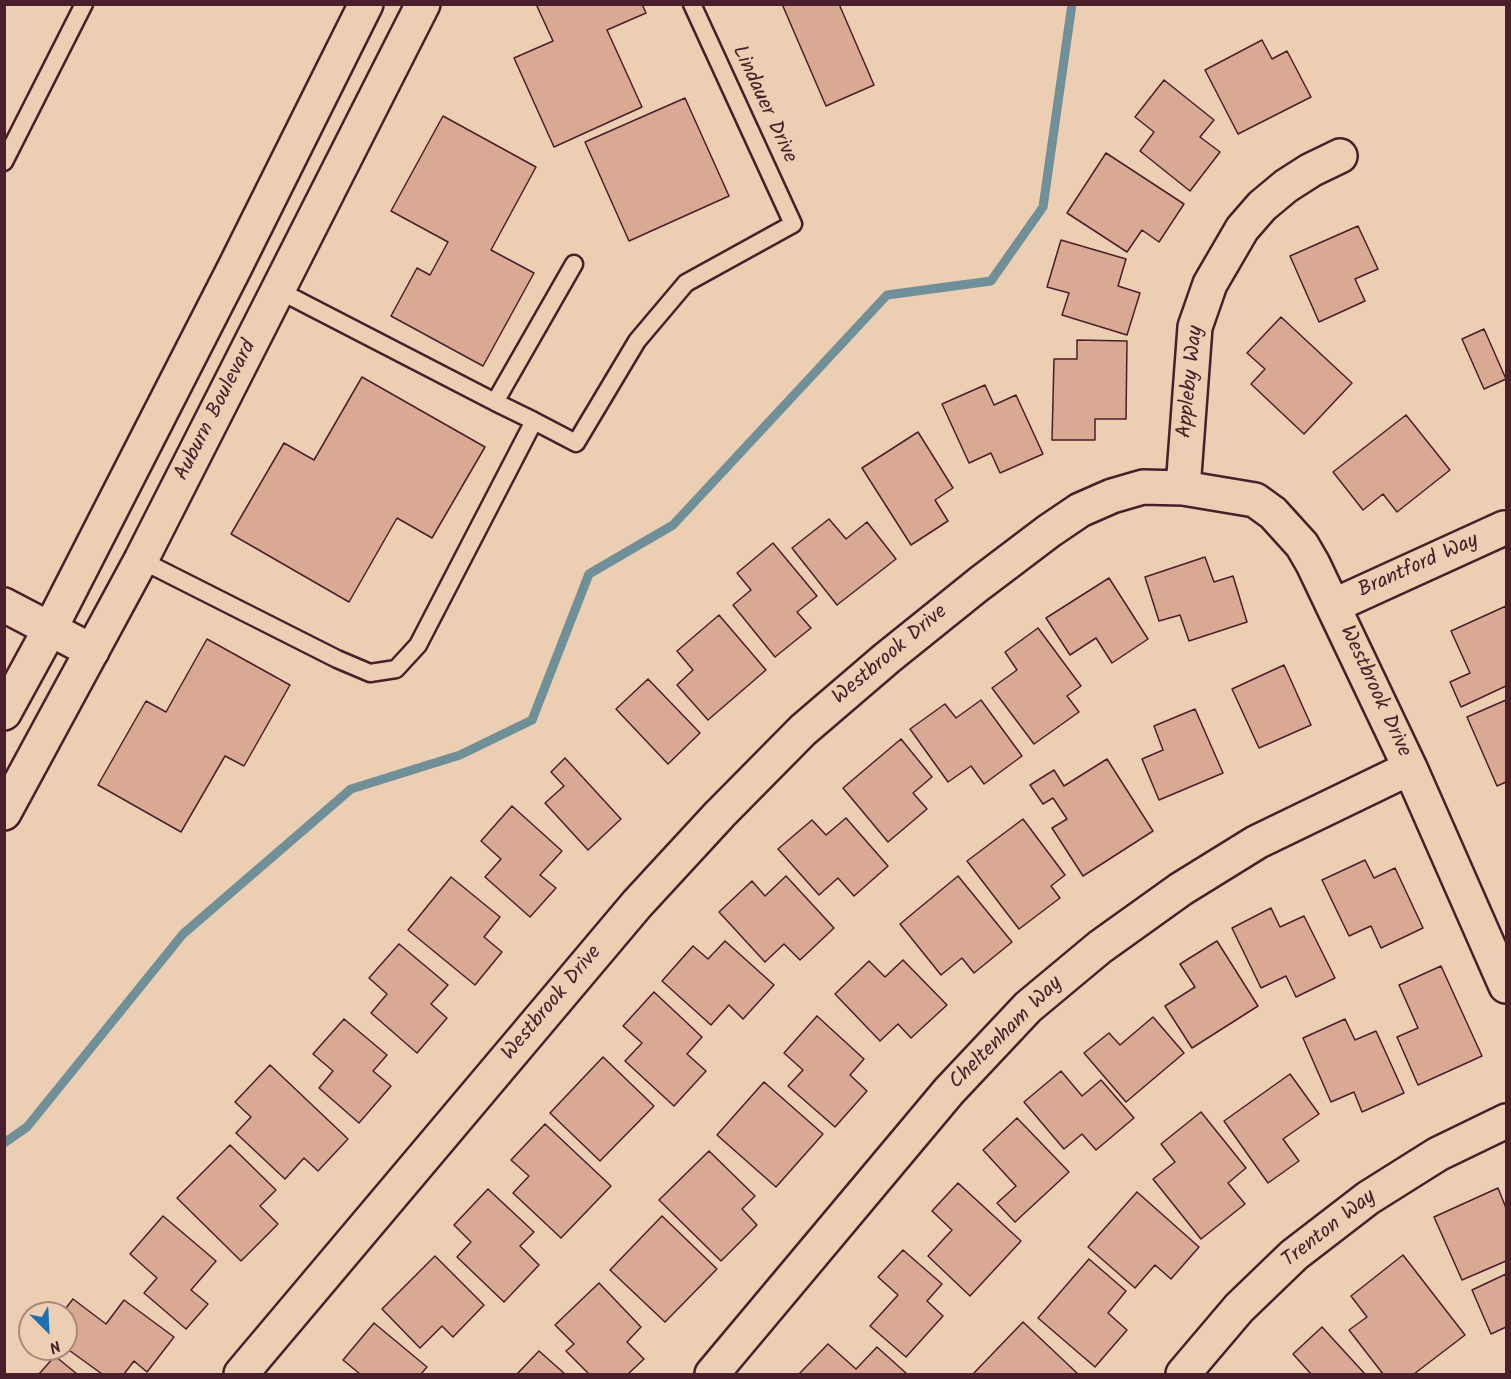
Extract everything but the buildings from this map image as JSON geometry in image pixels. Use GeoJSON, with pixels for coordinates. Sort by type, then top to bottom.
{"type":"FeatureCollection","features":[{"type":"Feature","properties":{"kind":"street"},"geometry":{"type":"LineString","coordinates":[[4,713],[50,629],[230,277],[366,4]]}},
{"type":"Feature","properties":{"kind":"street","name":"Auburn Boulevard"},"geometry":{"type":"LineString","coordinates":[[4,813],[141,560],[423,4]]}},
{"type":"Feature","properties":{"kind":"street","name":"Appleby Way"},"geometry":{"type":"LineString","coordinates":[[1183,488],[1195,327],[1210,284],[1242,229],[1262,206],[1286,186],[1311,170],[1340,156]]}},
{"type":"Feature","properties":{"kind":"street","name":"Westbrook Drive"},"geometry":{"type":"LineString","coordinates":[[240,1374],[637,904],[720,814],[803,730],[979,584],[1080,510],[1112,496],[1143,487],[1183,488],[1255,500],[1273,513],[1302,545],[1410,768],[1506,986]]}},
{"type":"Feature","properties":{"kind":"street","name":"Brantford Way"},"geometry":{"type":"LineString","coordinates":[[1333,606],[1504,528]]}},
{"type":"Feature","properties":{"kind":"street"},"geometry":{"type":"LineString","coordinates":[[4,605],[92,651]]}},
{"type":"Feature","properties":{"kind":"street","name":"Cheltenham Way"},"geometry":{"type":"LineString","coordinates":[[712,1374],[949,1091],[1028,1007],[1101,947],[1181,888],[1257,842],[1410,768]]}},
{"type":"Feature","properties":{"kind":"street","name":"Trenton Way"},"geometry":{"type":"LineString","coordinates":[[1183,1374],[1239,1308],[1304,1248],[1368,1198],[1438,1154],[1506,1121]]}},
{"type":"Feature","properties":{"kind":"lane"},"geometry":{"type":"LineString","coordinates":[[4,162],[84,4]]}},
{"type":"Feature","properties":{"kind":"lane","name":"Lindauer Drive"},"geometry":{"type":"LineString","coordinates":[[534,421],[576,442],[637,342],[686,283],[793,224],[692,4]]}},
{"type":"Feature","properties":{"kind":"lane"},"geometry":{"type":"LineString","coordinates":[[495,402],[574,264]]}},
{"type":"Feature","properties":{"kind":"lane"},"geometry":{"type":"LineString","coordinates":[[141,560],[337,660],[370,674],[396,669],[418,645],[534,421],[278,290]]}},
{"type":"Feature","properties":{"kind":"waterway"},"geometry":{"type":"LineString","coordinates":[[4,1143],[27,1127],[183,934],[351,789],[460,755],[532,720],[589,574],[673,525],[887,295],[991,281],[1043,207],[1072,4]]}}]}
